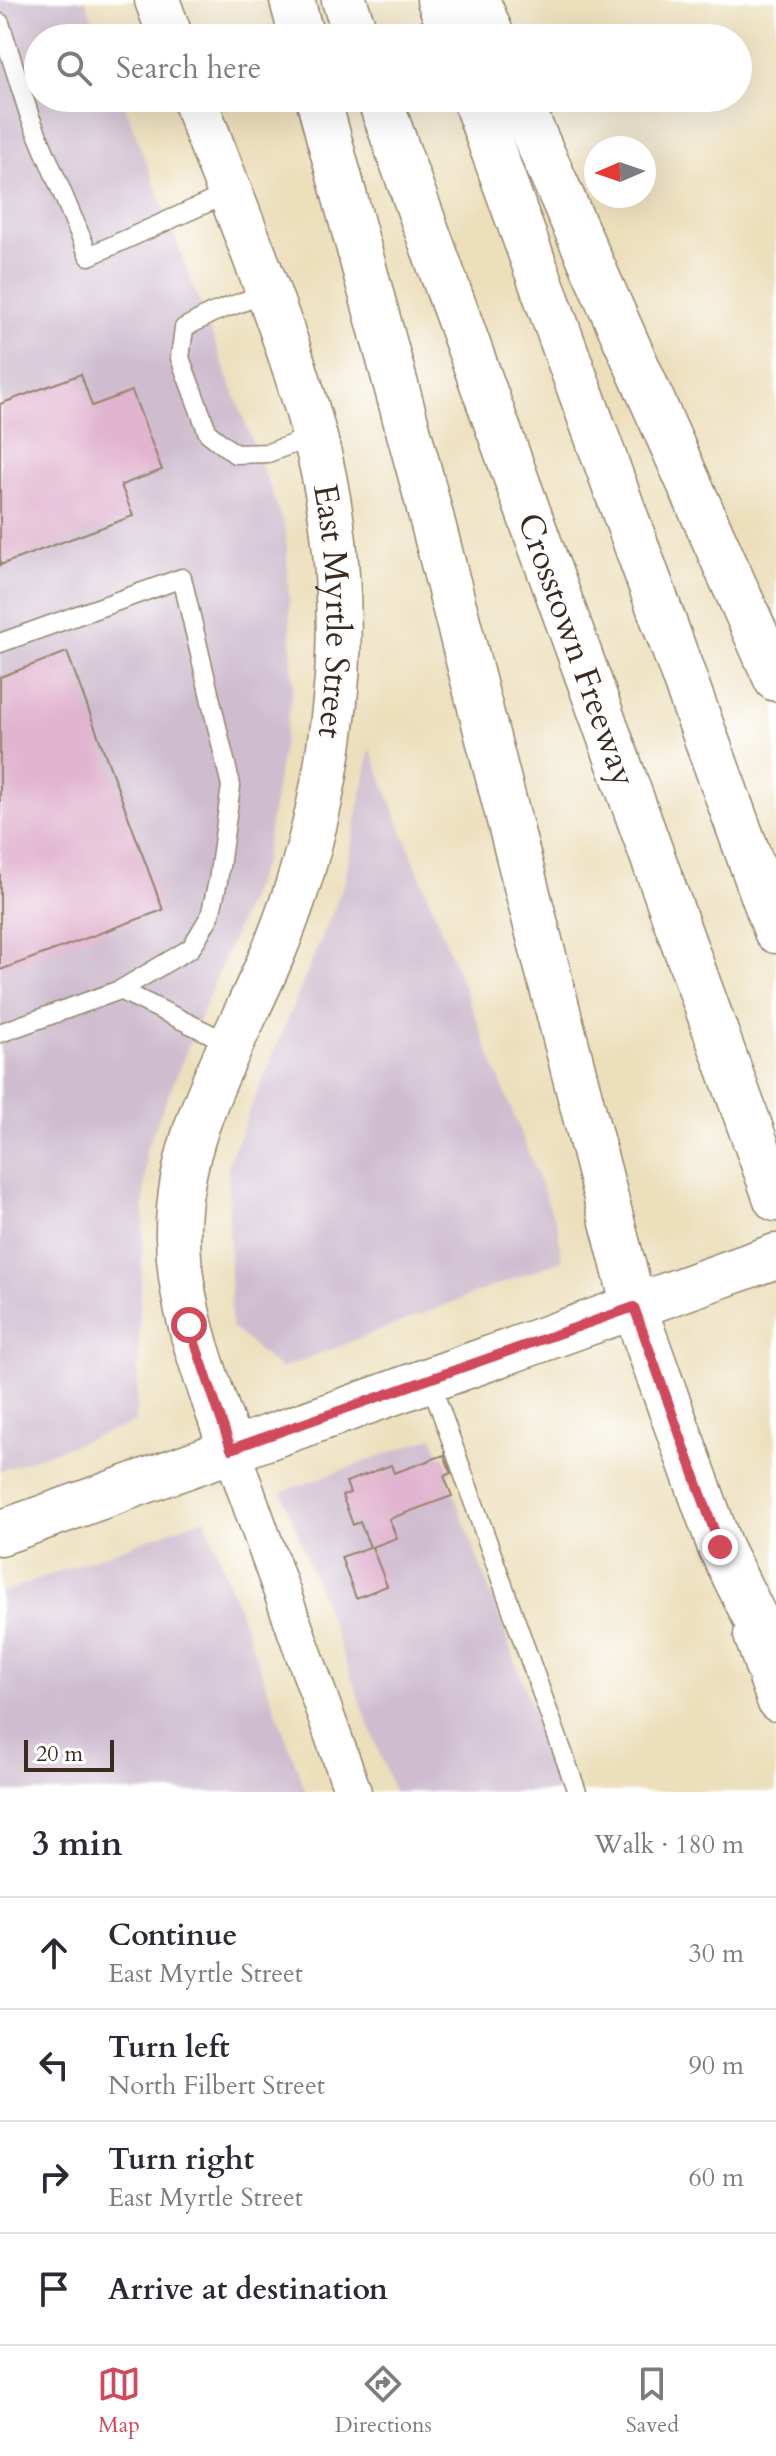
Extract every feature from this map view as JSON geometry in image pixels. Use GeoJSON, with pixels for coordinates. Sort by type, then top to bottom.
{"type":"FeatureCollection","features":[{"type":"Feature","properties":{"kind":"main road"},"geometry":{"type":"LineString","coordinates":[[157,0],[166,24]]}},
{"type":"Feature","properties":{"kind":"main road"},"geometry":{"type":"LineString","coordinates":[[292,0],[298,24]]}},
{"type":"Feature","properties":{"kind":"main road"},"geometry":{"type":"LineString","coordinates":[[344,0],[352,24]]}},
{"type":"Feature","properties":{"kind":"main road"},"geometry":{"type":"LineString","coordinates":[[439,0],[448,24]]}},
{"type":"Feature","properties":{"kind":"main road"},"geometry":{"type":"LineString","coordinates":[[477,0],[487,24]]}},
{"type":"Feature","properties":{"kind":"main road","name":"East Myrtle Street"},"geometry":{"type":"LineString","coordinates":[[199,112],[293,363],[314,436],[330,516],[337,591],[338,653],[333,723],[321,797],[303,870],[278,940],[192,1137],[180,1190],[177,1235],[180,1277],[189,1325],[231,1449]]}},
{"type":"Feature","properties":{"kind":"main road"},"geometry":{"type":"LineString","coordinates":[[322,112],[720,1547],[776,1660]]}},
{"type":"Feature","properties":{"kind":"main road","name":"Crosstown Freeway"},"geometry":{"type":"LineString","coordinates":[[384,112],[776,1199]]}},
{"type":"Feature","properties":{"kind":"main road"},"geometry":{"type":"LineString","coordinates":[[479,112],[776,931]]}},
{"type":"Feature","properties":{"kind":"main road"},"geometry":{"type":"LineString","coordinates":[[524,112],[776,679]]}},
{"type":"Feature","properties":{"kind":"main road"},"geometry":{"type":"LineString","coordinates":[[0,1533],[776,1256]]}},
{"type":"Feature","properties":{"kind":"street"},"geometry":{"type":"LineString","coordinates":[[231,1449],[353,1792]]}},
{"type":"Feature","properties":{"kind":"street"},"geometry":{"type":"LineString","coordinates":[[720,1547],[776,1703]]}},
{"type":"Feature","properties":{"kind":"lane"},"geometry":{"type":"LineString","coordinates":[[0,23],[24,98]]}},
{"type":"Feature","properties":{"kind":"lane"},"geometry":{"type":"LineString","coordinates":[[28,112],[89,256],[229,193]]}},
{"type":"Feature","properties":{"kind":"lane"},"geometry":{"type":"LineString","coordinates":[[267,293],[212,313],[184,328],[180,358],[208,433],[235,454],[268,453],[314,436]]}},
{"type":"Feature","properties":{"kind":"lane"},"geometry":{"type":"LineString","coordinates":[[0,643],[182,578],[231,786],[210,916],[191,948],[120,990],[0,1033]]}},
{"type":"Feature","properties":{"kind":"lane"},"geometry":{"type":"LineString","coordinates":[[120,990],[231,1044]]}},
{"type":"Feature","properties":{"kind":"lane"},"geometry":{"type":"LineString","coordinates":[[429,1378],[577,1792]]}},
{"type":"Feature","properties":{"kind":"shaded area"},"geometry":{"type":"Polygon","coordinates":[[[0,0],[85,0],[94,24],[24,24],[24,112],[127,112],[286,530],[293,686],[264,861],[146,1150],[136,1422],[0,1471],[0,0]]]}},
{"type":"Feature","properties":{"kind":"shaded area"},"geometry":{"type":"Polygon","coordinates":[[[370,748],[558,1228],[562,1260],[280,1369],[231,1327],[228,1163],[344,884],[370,748]]]}},
{"type":"Feature","properties":{"kind":"shaded area"},"geometry":{"type":"Polygon","coordinates":[[[433,1437],[563,1792],[394,1792],[282,1492],[433,1437]]]}},
{"type":"Feature","properties":{"kind":"shaded area"},"geometry":{"type":"Polygon","coordinates":[[[205,1518],[306,1792],[0,1792],[0,1593],[205,1518]]]}},
{"type":"Feature","properties":{"kind":"building"},"geometry":{"type":"Polygon","coordinates":[[[81,374],[92,406],[132,391],[162,470],[121,485],[133,516],[0,565],[0,404],[81,374]]]}},
{"type":"Feature","properties":{"kind":"building"},"geometry":{"type":"Polygon","coordinates":[[[67,652],[163,910],[0,970],[0,677],[67,652]]]}},
{"type":"Feature","properties":{"kind":"building"},"geometry":{"type":"Polygon","coordinates":[[[444,1455],[451,1473],[444,1476],[452,1496],[389,1519],[397,1538],[372,1547],[387,1586],[356,1598],[341,1557],[370,1547],[360,1522],[353,1525],[342,1495],[350,1493],[346,1482],[391,1465],[394,1473],[444,1455]]]}},
{"type":"Feature","properties":{"kind":"route"},"geometry":{"type":"LineString","coordinates":[[189,1325],[231,1449],[634,1307],[720,1547]]}}]}
